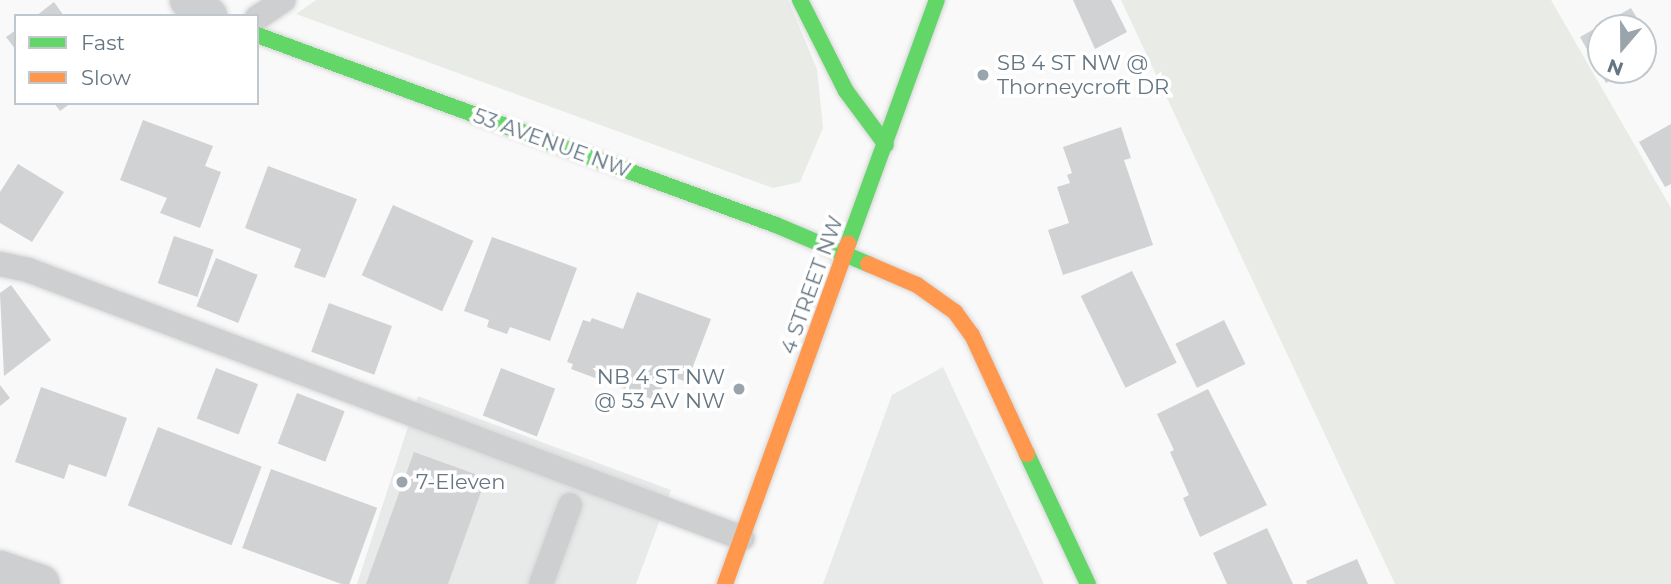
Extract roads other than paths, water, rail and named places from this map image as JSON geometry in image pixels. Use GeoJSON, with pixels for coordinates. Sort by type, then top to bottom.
{"type":"FeatureCollection","features":[{"type":"Feature","properties":{"kind":"street"},"geometry":{"type":"LineString","coordinates":[[189,0],[206,14]]}},
{"type":"Feature","properties":{"kind":"street"},"geometry":{"type":"LineString","coordinates":[[800,0],[846,91],[886,145]]}},
{"type":"Feature","properties":{"kind":"street","name":"4 STREET NW"},"geometry":{"type":"LineString","coordinates":[[724,584],[937,0]]}},
{"type":"Feature","properties":{"kind":"street","name":"53 AVENUE NW"},"geometry":{"type":"LineString","coordinates":[[259,36],[846,254],[917,285],[961,320],[972,335],[1088,584]]}},
{"type":"Feature","properties":{"kind":"street"},"geometry":{"type":"LineString","coordinates":[[0,569],[41,584]]}},
{"type":"Feature","properties":{"kind":"lane"},"geometry":{"type":"LineString","coordinates":[[259,17],[284,0]]}},
{"type":"Feature","properties":{"kind":"lane"},"geometry":{"type":"LineString","coordinates":[[0,264],[28,270],[742,538]]}},
{"type":"Feature","properties":{"kind":"lane"},"geometry":{"type":"LineString","coordinates":[[550,581],[570,505]]}},
{"type":"Feature","properties":{"kind":"place","name":"SB 4 ST NW @ Thorneycroft DR"},"geometry":{"type":"Point","coordinates":[983,75]}},
{"type":"Feature","properties":{"kind":"place","name":"NB 4 ST NW @ 53 AV NW"},"geometry":{"type":"Point","coordinates":[739,389]}},
{"type":"Feature","properties":{"kind":"place","name":"7-Eleven"},"geometry":{"type":"Point","coordinates":[402,482]}}]}
